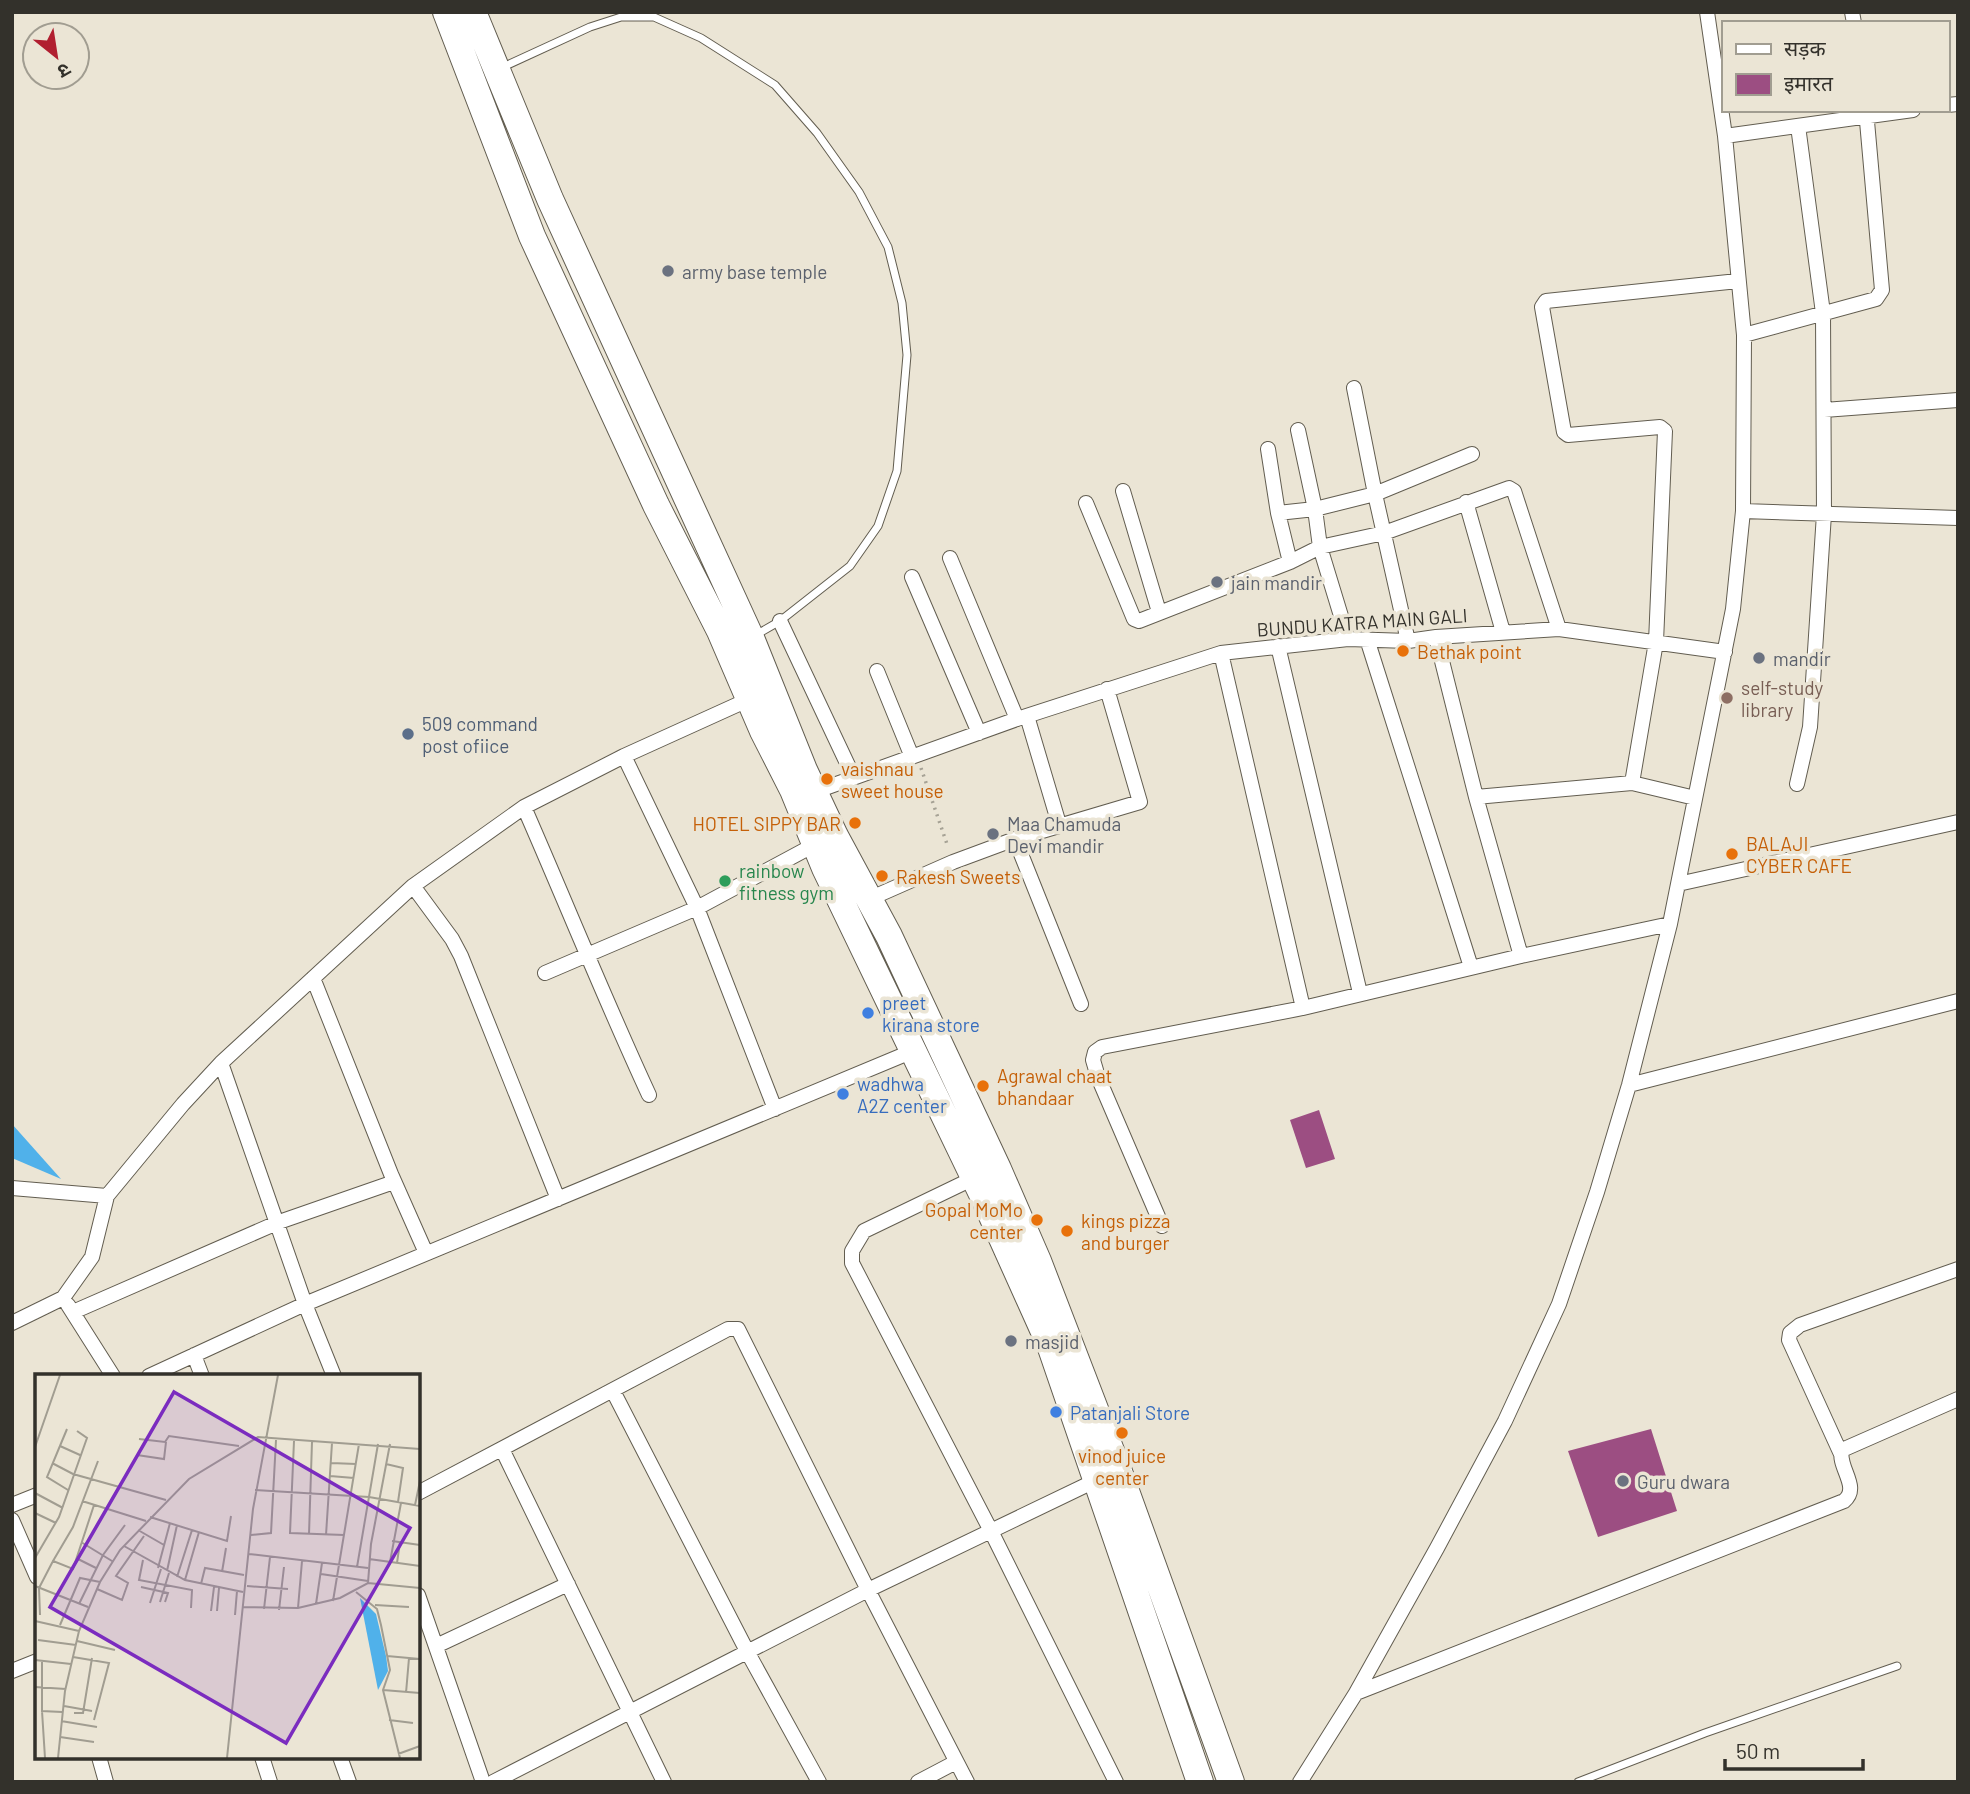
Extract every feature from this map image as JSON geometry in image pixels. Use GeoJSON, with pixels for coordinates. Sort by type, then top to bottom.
{"type":"FeatureCollection","features":[{"type":"Feature","properties":{"kind":"highway"},"geometry":{"type":"LineString","coordinates":[[446,12],[532,236],[656,505],[720,631],[760,694],[889,936],[1038,1261],[1108,1474],[1200,1782]]}},
{"type":"Feature","properties":{"kind":"highway"},"geometry":{"type":"LineString","coordinates":[[472,12],[550,200],[751,638],[760,694],[793,790],[816,844],[974,1178],[1108,1474],[1231,1782]]}},
{"type":"Feature","properties":{"kind":"street"},"geometry":{"type":"LineString","coordinates":[[1300,1782],[1356,1693],[1505,1421],[1559,1304],[1629,1085],[1670,924],[1733,609],[1743,511],[1744,335],[1725,136],[1707,12]]}},
{"type":"Feature","properties":{"kind":"street"},"geometry":{"type":"LineString","coordinates":[[1725,136],[1866,113],[1882,290],[1876,299],[1744,335]]}},
{"type":"Feature","properties":{"kind":"street"},"geometry":{"type":"LineString","coordinates":[[1797,784],[1810,727],[1824,514],[1823,313],[1798,126]]}},
{"type":"Feature","properties":{"kind":"street"},"geometry":{"type":"LineString","coordinates":[[1633,783],[1656,642],[1665,431],[1660,427],[1568,435],[1564,432],[1542,307],[1546,301],[1738,281]]}},
{"type":"Feature","properties":{"kind":"street"},"geometry":{"type":"LineString","coordinates":[[1354,388],[1408,641]]}},
{"type":"Feature","properties":{"kind":"street"},"geometry":{"type":"LineString","coordinates":[[1824,410],[1958,400]]}},
{"type":"Feature","properties":{"kind":"street"},"geometry":{"type":"LineString","coordinates":[[1298,430],[1315,509],[1320,547],[1348,639]]}},
{"type":"Feature","properties":{"kind":"street"},"geometry":{"type":"LineString","coordinates":[[1268,449],[1278,513],[1290,562]]}},
{"type":"Feature","properties":{"kind":"street"},"geometry":{"type":"LineString","coordinates":[[1278,513],[1315,509],[1375,494],[1472,454]]}},
{"type":"Feature","properties":{"kind":"street"},"geometry":{"type":"LineString","coordinates":[[1086,503],[1134,619],[1139,621],[1290,562],[1320,547],[1384,533],[1505,488],[1514,491],[1559,629]]}},
{"type":"Feature","properties":{"kind":"street"},"geometry":{"type":"LineString","coordinates":[[1123,491],[1159,612]]}},
{"type":"Feature","properties":{"kind":"street"},"geometry":{"type":"LineString","coordinates":[[1466,502],[1503,632]]}},
{"type":"Feature","properties":{"kind":"street"},"geometry":{"type":"LineString","coordinates":[[1743,511],[1958,518]]}},
{"type":"Feature","properties":{"kind":"street"},"geometry":{"type":"LineString","coordinates":[[950,558],[1022,717],[1059,824]]}},
{"type":"Feature","properties":{"kind":"street"},"geometry":{"type":"LineString","coordinates":[[912,577],[979,733]]}},
{"type":"Feature","properties":{"kind":"street"},"geometry":{"type":"LineString","coordinates":[[780,621],[854,778]]}},
{"type":"Feature","properties":{"kind":"street","name":"BUNDU KATRA MAIN GALI"},"geometry":{"type":"LineString","coordinates":[[814,792],[1022,717],[1221,653],[1348,639],[1408,641],[1559,629],[1725,652]]}},
{"type":"Feature","properties":{"kind":"street"},"geometry":{"type":"LineString","coordinates":[[1436,637],[1476,797],[1521,956]]}},
{"type":"Feature","properties":{"kind":"street"},"geometry":{"type":"LineString","coordinates":[[1367,639],[1471,967]]}},
{"type":"Feature","properties":{"kind":"street"},"geometry":{"type":"LineString","coordinates":[[1279,646],[1360,993]]}},
{"type":"Feature","properties":{"kind":"street"},"geometry":{"type":"LineString","coordinates":[[1221,653],[1303,1008]]}},
{"type":"Feature","properties":{"kind":"street"},"geometry":{"type":"LineString","coordinates":[[877,671],[914,756]]}},
{"type":"Feature","properties":{"kind":"street"},"geometry":{"type":"LineString","coordinates":[[869,899],[953,862],[1015,839],[1140,802],[1107,689]]}},
{"type":"Feature","properties":{"kind":"street"},"geometry":{"type":"LineString","coordinates":[[12,1323],[63,1298],[92,1257],[107,1196],[183,1104],[222,1063],[413,886],[524,807],[624,756],[760,694]]}},
{"type":"Feature","properties":{"kind":"street"},"geometry":{"type":"LineString","coordinates":[[624,756],[696,908],[775,1109]]}},
{"type":"Feature","properties":{"kind":"street"},"geometry":{"type":"LineString","coordinates":[[1476,797],[1633,783],[1695,798]]}},
{"type":"Feature","properties":{"kind":"street"},"geometry":{"type":"LineString","coordinates":[[524,807],[611,1013],[649,1095]]}},
{"type":"Feature","properties":{"kind":"street"},"geometry":{"type":"LineString","coordinates":[[1678,884],[1958,822]]}},
{"type":"Feature","properties":{"kind":"street"},"geometry":{"type":"LineString","coordinates":[[1015,839],[1081,1004]]}},
{"type":"Feature","properties":{"kind":"street"},"geometry":{"type":"LineString","coordinates":[[545,973],[696,908],[816,844]]}},
{"type":"Feature","properties":{"kind":"street"},"geometry":{"type":"LineString","coordinates":[[413,886],[452,939],[461,956],[558,1199]]}},
{"type":"Feature","properties":{"kind":"street"},"geometry":{"type":"LineString","coordinates":[[1163,1226],[1098,1077],[1093,1055],[1102,1047],[1303,1008],[1471,967],[1670,924]]}},
{"type":"Feature","properties":{"kind":"street"},"geometry":{"type":"LineString","coordinates":[[313,978],[394,1182],[426,1253]]}},
{"type":"Feature","properties":{"kind":"street"},"geometry":{"type":"LineString","coordinates":[[1629,1085],[1958,1001]]}},
{"type":"Feature","properties":{"kind":"street"},"geometry":{"type":"LineString","coordinates":[[153,1374],[305,1304],[913,1051]]}},
{"type":"Feature","properties":{"kind":"street"},"geometry":{"type":"LineString","coordinates":[[222,1063],[279,1222],[305,1304],[333,1374]]}},
{"type":"Feature","properties":{"kind":"street"},"geometry":{"type":"LineString","coordinates":[[974,1178],[864,1231],[852,1251],[852,1263],[991,1531],[1116,1782]]}},
{"type":"Feature","properties":{"kind":"street"},"geometry":{"type":"LineString","coordinates":[[74,1312],[279,1222],[394,1182]]}},
{"type":"Feature","properties":{"kind":"street"},"geometry":{"type":"LineString","coordinates":[[12,1188],[107,1196]]}},
{"type":"Feature","properties":{"kind":"street"},"geometry":{"type":"LineString","coordinates":[[1356,1693],[1844,1501],[1850,1496],[1852,1489],[1840,1454],[1789,1340],[1790,1333],[1800,1325],[1958,1269]]}},
{"type":"Feature","properties":{"kind":"street"},"geometry":{"type":"LineString","coordinates":[[63,1298],[112,1374]]}},
{"type":"Feature","properties":{"kind":"street"},"geometry":{"type":"LineString","coordinates":[[420,1492],[728,1329],[738,1329],[967,1782]]}},
{"type":"Feature","properties":{"kind":"street"},"geometry":{"type":"LineString","coordinates":[[194,1354],[201,1374]]}},
{"type":"Feature","properties":{"kind":"street"},"geometry":{"type":"LineString","coordinates":[[613,1391],[748,1653],[819,1782]]}},
{"type":"Feature","properties":{"kind":"street"},"geometry":{"type":"LineString","coordinates":[[1840,1454],[1847,1447],[1958,1399]]}},
{"type":"Feature","properties":{"kind":"street"},"geometry":{"type":"LineString","coordinates":[[502,1449],[664,1782]]}},
{"type":"Feature","properties":{"kind":"street"},"geometry":{"type":"LineString","coordinates":[[493,1782],[868,1590],[1108,1474]]}},
{"type":"Feature","properties":{"kind":"street"},"geometry":{"type":"LineString","coordinates":[[12,1505],[35,1496]]}},
{"type":"Feature","properties":{"kind":"street"},"geometry":{"type":"LineString","coordinates":[[12,1520],[35,1572]]}},
{"type":"Feature","properties":{"kind":"street"},"geometry":{"type":"LineString","coordinates":[[436,1646],[568,1584]]}},
{"type":"Feature","properties":{"kind":"street"},"geometry":{"type":"LineString","coordinates":[[420,1601],[483,1782]]}},
{"type":"Feature","properties":{"kind":"street"},"geometry":{"type":"LineString","coordinates":[[12,1670],[35,1662]]}},
{"type":"Feature","properties":{"kind":"street"},"geometry":{"type":"LineString","coordinates":[[100,1759],[107,1782]]}},
{"type":"Feature","properties":{"kind":"street"},"geometry":{"type":"LineString","coordinates":[[263,1759],[270,1782]]}},
{"type":"Feature","properties":{"kind":"street"},"geometry":{"type":"LineString","coordinates":[[341,1759],[349,1782]]}},
{"type":"Feature","properties":{"kind":"street"},"geometry":{"type":"LineString","coordinates":[[918,1782],[956,1762]]}},
{"type":"Feature","properties":{"kind":"lane"},"geometry":{"type":"LineString","coordinates":[[496,70],[601,23],[621,17],[654,17],[701,38],[775,85],[817,133],[865,203],[888,247],[902,303],[907,355],[897,471],[878,526],[850,566],[780,621],[751,638]]}},
{"type":"Feature","properties":{"kind":"lane"},"geometry":{"type":"LineString","coordinates":[[1578,1782],[1705,1733],[1898,1666]]}},
{"type":"Feature","properties":{"kind":"path"},"geometry":{"type":"LineString","coordinates":[[914,756],[953,862]]}},
{"type":"Feature","properties":{"kind":"water"},"geometry":{"type":"Polygon","coordinates":[[[12,1124],[61,1179],[12,1158],[12,1124]]]}},
{"type":"Feature","properties":{"kind":"building"},"geometry":{"type":"Polygon","coordinates":[[[1319,1110],[1335,1159],[1306,1168],[1290,1120],[1319,1110]]]}},
{"type":"Feature","properties":{"kind":"building","name":"Guru dwara"},"geometry":{"type":"Polygon","coordinates":[[[1651,1429],[1677,1511],[1598,1537],[1568,1451],[1651,1429]]]}},
{"type":"Feature","properties":{"kind":"place","name":"army base temple"},"geometry":{"type":"Point","coordinates":[668,271]}},
{"type":"Feature","properties":{"kind":"place","name":"jain mandir"},"geometry":{"type":"Point","coordinates":[1217,582]}},
{"type":"Feature","properties":{"kind":"place","name":"Bethak point"},"geometry":{"type":"Point","coordinates":[1403,651]}},
{"type":"Feature","properties":{"kind":"place","name":"mandir"},"geometry":{"type":"Point","coordinates":[1759,658]}},
{"type":"Feature","properties":{"kind":"place","name":"self-study library"},"geometry":{"type":"Point","coordinates":[1727,698]}},
{"type":"Feature","properties":{"kind":"place","name":"509 command post ofiice"},"geometry":{"type":"Point","coordinates":[408,734]}},
{"type":"Feature","properties":{"kind":"place","name":"vaishnau sweet house"},"geometry":{"type":"Point","coordinates":[827,779]}},
{"type":"Feature","properties":{"kind":"place","name":"HOTEL SIPPY BAR"},"geometry":{"type":"Point","coordinates":[855,823]}},
{"type":"Feature","properties":{"kind":"place","name":"Maa Chamuda Devi mandir"},"geometry":{"type":"Point","coordinates":[993,834]}},
{"type":"Feature","properties":{"kind":"place","name":"BALAJI CYBER CAFE"},"geometry":{"type":"Point","coordinates":[1732,854]}},
{"type":"Feature","properties":{"kind":"place","name":"Rakesh Sweets"},"geometry":{"type":"Point","coordinates":[882,876]}},
{"type":"Feature","properties":{"kind":"place","name":"rainbow fitness gym"},"geometry":{"type":"Point","coordinates":[725,881]}},
{"type":"Feature","properties":{"kind":"place","name":"preet kirana store"},"geometry":{"type":"Point","coordinates":[868,1013]}},
{"type":"Feature","properties":{"kind":"place","name":"Agrawal chaat bhandaar"},"geometry":{"type":"Point","coordinates":[983,1086]}},
{"type":"Feature","properties":{"kind":"place","name":"wadhwa A2Z center"},"geometry":{"type":"Point","coordinates":[843,1094]}},
{"type":"Feature","properties":{"kind":"place","name":"Gopal MoMo center"},"geometry":{"type":"Point","coordinates":[1037,1220]}},
{"type":"Feature","properties":{"kind":"place","name":"kings pizza and burger"},"geometry":{"type":"Point","coordinates":[1067,1231]}},
{"type":"Feature","properties":{"kind":"place","name":"masjid"},"geometry":{"type":"Point","coordinates":[1011,1341]}},
{"type":"Feature","properties":{"kind":"place","name":"Patanjali Store"},"geometry":{"type":"Point","coordinates":[1056,1412]}},
{"type":"Feature","properties":{"kind":"place","name":"vinod juice center"},"geometry":{"type":"Point","coordinates":[1122,1433]}},
{"type":"Feature","properties":{"kind":"place","name":"Guru dwara"},"geometry":{"type":"Point","coordinates":[1623,1481]}}]}
